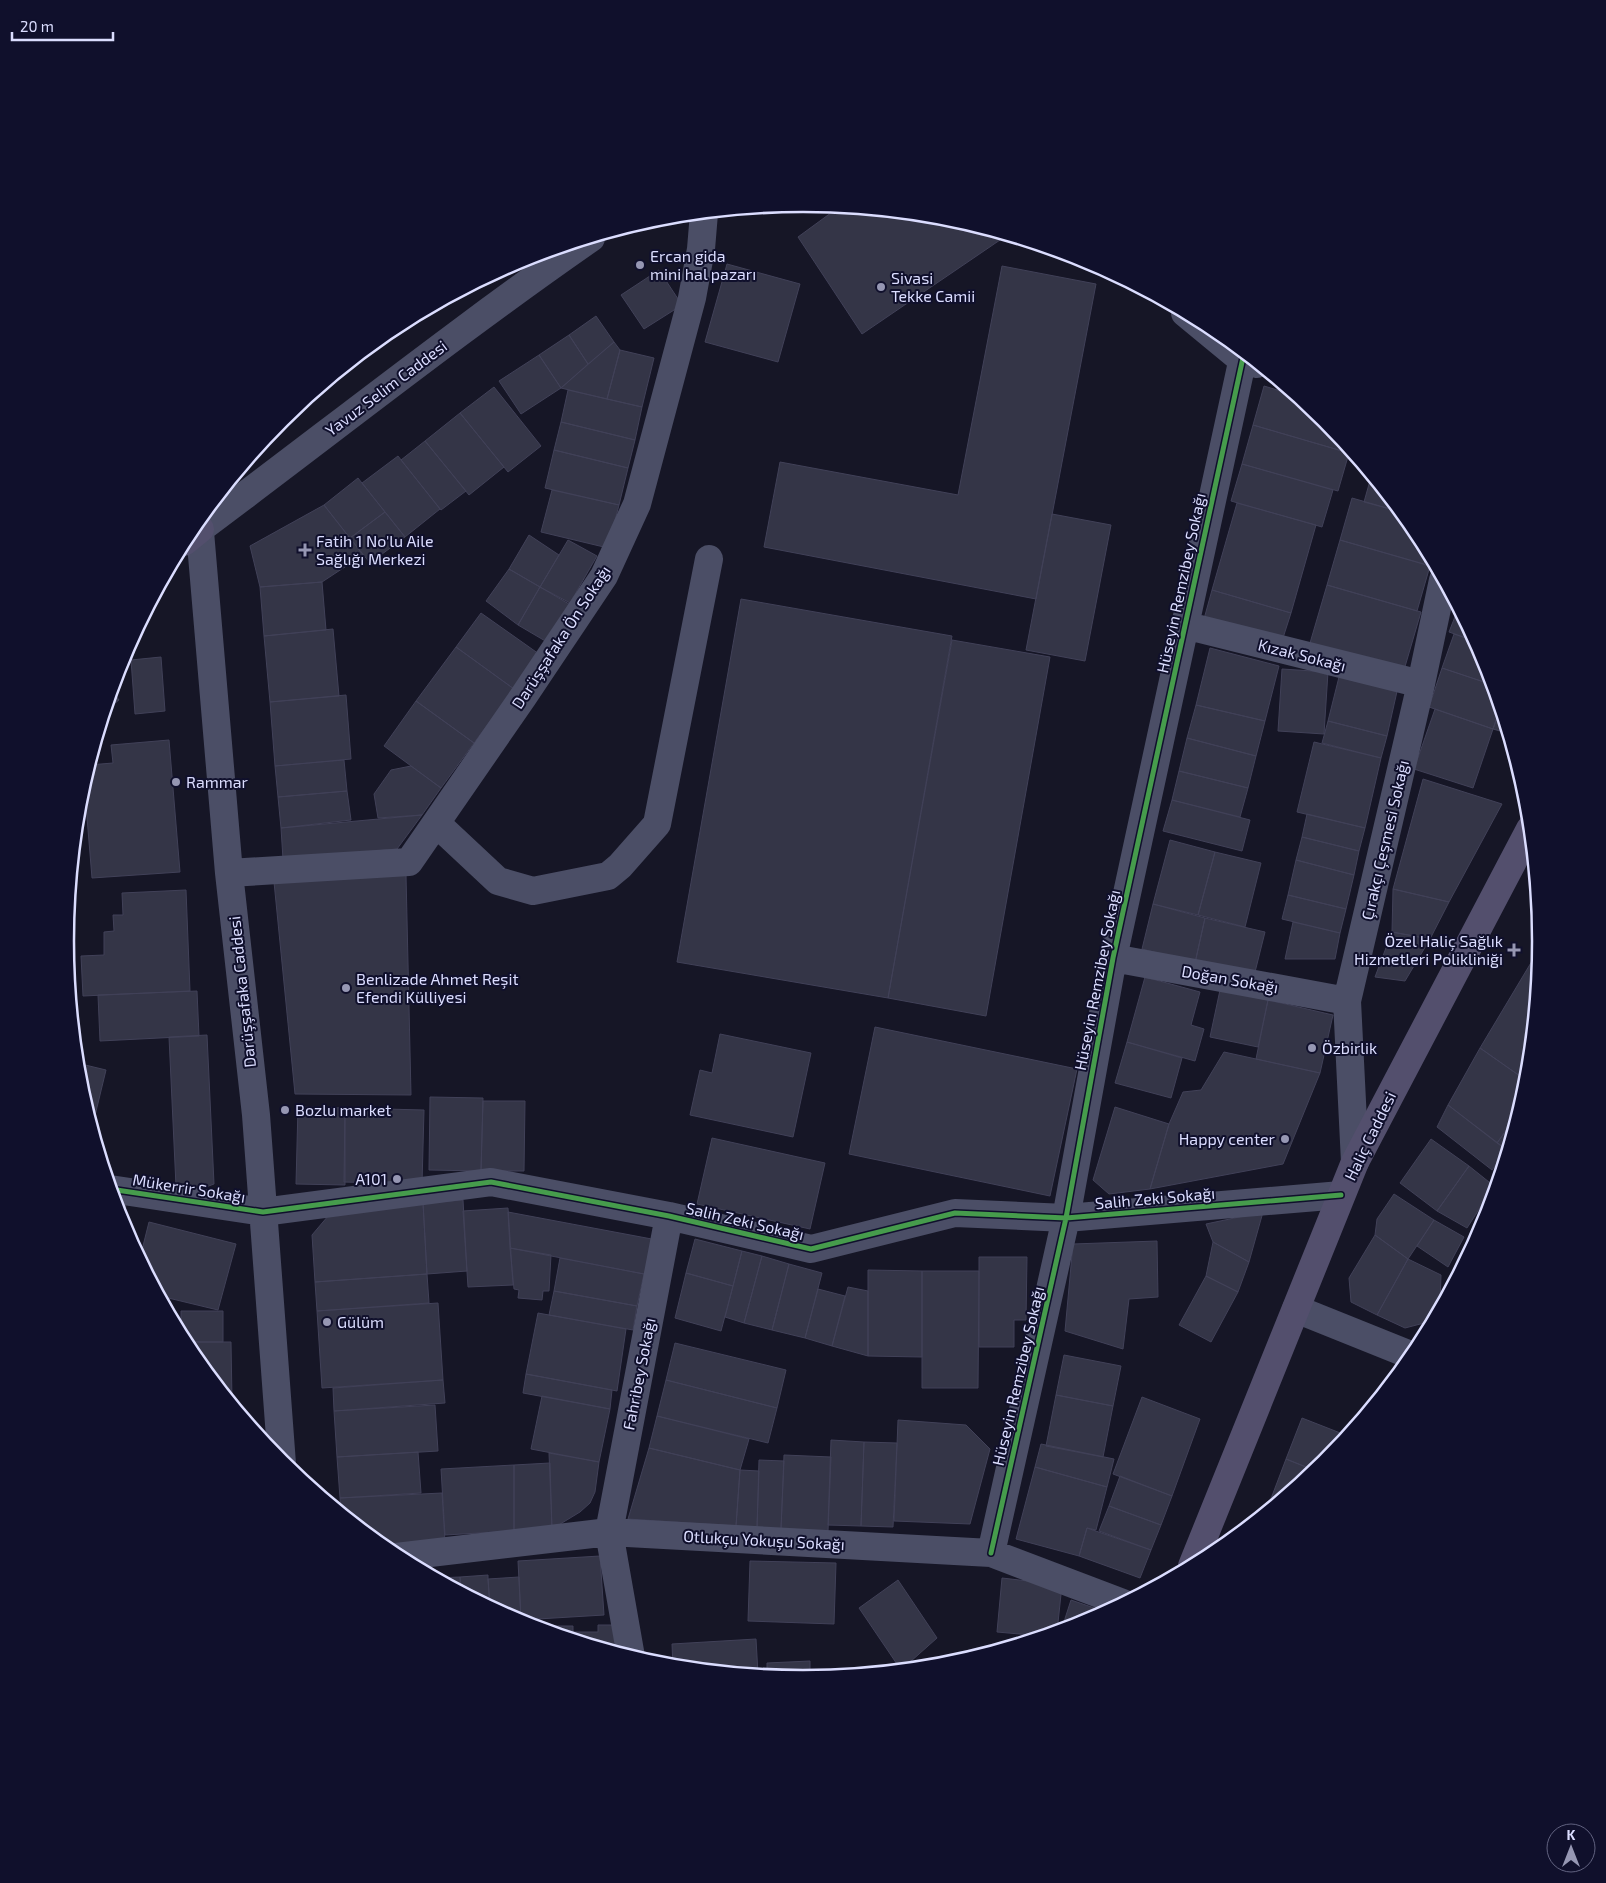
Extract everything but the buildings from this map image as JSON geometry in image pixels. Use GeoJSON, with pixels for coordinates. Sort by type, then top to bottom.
{"type":"FeatureCollection","features":[{"type":"Feature","properties":{"kind":"main road","name":"Haliç Caddesi"},"geometry":{"type":"LineString","coordinates":[[1196,1555],[1355,1162],[1525,839]]}},
{"type":"Feature","properties":{"kind":"street","name":"Darüşşafaka Ön Sokağı"},"geometry":{"type":"LineString","coordinates":[[229,873],[409,862],[604,576],[637,504],[692,298],[701,249],[704,219]]}},
{"type":"Feature","properties":{"kind":"street","name":"Yavuz Selim Caddesi"},"geometry":{"type":"LineString","coordinates":[[209,519],[293,457],[535,266],[553,257]]}},
{"type":"Feature","properties":{"kind":"street","name":"Hüseyin Remzibey Sokağı"},"geometry":{"type":"LineString","coordinates":[[992,1553],[1066,1218],[1113,958],[1184,626],[1247,363]]}},
{"type":"Feature","properties":{"kind":"street","name":"Darüşşafaka Caddesi"},"geometry":{"type":"LineString","coordinates":[[195,539],[256,1115],[281,1450]]}},
{"type":"Feature","properties":{"kind":"street"},"geometry":{"type":"LineString","coordinates":[[436,823],[498,881],[533,891],[608,876],[620,866],[657,824],[709,559]]}},
{"type":"Feature","properties":{"kind":"street","name":"Çırakçı Çeşmesi Sokağı"},"geometry":{"type":"LineString","coordinates":[[1355,1162],[1347,1001],[1421,684],[1440,587]]}},
{"type":"Feature","properties":{"kind":"street","name":"Kızak Sokağı"},"geometry":{"type":"LineString","coordinates":[[1184,626],[1421,684]]}},
{"type":"Feature","properties":{"kind":"street","name":"Doğan Sokağı"},"geometry":{"type":"LineString","coordinates":[[1113,958],[1347,1001]]}},
{"type":"Feature","properties":{"kind":"street","name":"Salih Zeki Sokağı"},"geometry":{"type":"LineString","coordinates":[[263,1212],[491,1182],[670,1216],[811,1249],[955,1213],[1066,1218],[1342,1195]]}},
{"type":"Feature","properties":{"kind":"street","name":"Mükerrir Sokağı"},"geometry":{"type":"LineString","coordinates":[[117,1189],[263,1212]]}},
{"type":"Feature","properties":{"kind":"street","name":"Fahribey Sokağı"},"geometry":{"type":"LineString","coordinates":[[609,1532],[670,1216]]}},
{"type":"Feature","properties":{"kind":"street"},"geometry":{"type":"LineString","coordinates":[[1296,1309],[1405,1353]]}},
{"type":"Feature","properties":{"kind":"street"},"geometry":{"type":"LineString","coordinates":[[609,1532],[631,1650]]}},
{"type":"Feature","properties":{"kind":"street","name":"Otlukçu Yokuşu Sokağı"},"geometry":{"type":"LineString","coordinates":[[410,1555],[609,1532],[992,1553],[1116,1600]]}},
{"type":"Feature","properties":{"kind":"cycle path"},"geometry":{"type":"LineString","coordinates":[[991,1553],[1066,1218],[1113,958],[1243,360]]}},
{"type":"Feature","properties":{"kind":"cycle path"},"geometry":{"type":"LineString","coordinates":[[117,1190],[263,1212],[491,1182],[669,1216],[811,1249],[955,1213],[1066,1218],[1341,1195]]}},
{"type":"Feature","properties":{"kind":"place","name":"Ercan gida mini hal pazarı"},"geometry":{"type":"Point","coordinates":[640,265]}},
{"type":"Feature","properties":{"kind":"place","name":"Sivasi Tekke Camii"},"geometry":{"type":"Point","coordinates":[881,287]}},
{"type":"Feature","properties":{"kind":"place","name":"Fatih 1 No'lu Aile Sağlığı Merkezi"},"geometry":{"type":"Point","coordinates":[305,550]}},
{"type":"Feature","properties":{"kind":"place","name":"Rammar"},"geometry":{"type":"Point","coordinates":[176,782]}},
{"type":"Feature","properties":{"kind":"place","name":"Özel Haliç Sağlık Hizmetleri Polikliniği"},"geometry":{"type":"Point","coordinates":[1514,950]}},
{"type":"Feature","properties":{"kind":"place","name":"Benlizade Ahmet Reşit Efendi Külliyesi"},"geometry":{"type":"Point","coordinates":[346,988]}},
{"type":"Feature","properties":{"kind":"place","name":"Özbirlik"},"geometry":{"type":"Point","coordinates":[1312,1048]}},
{"type":"Feature","properties":{"kind":"place","name":"Bozlu market"},"geometry":{"type":"Point","coordinates":[285,1110]}},
{"type":"Feature","properties":{"kind":"place","name":"Happy center"},"geometry":{"type":"Point","coordinates":[1285,1139]}},
{"type":"Feature","properties":{"kind":"place","name":"A101"},"geometry":{"type":"Point","coordinates":[397,1179]}},
{"type":"Feature","properties":{"kind":"place","name":"Gülüm"},"geometry":{"type":"Point","coordinates":[327,1322]}}]}
